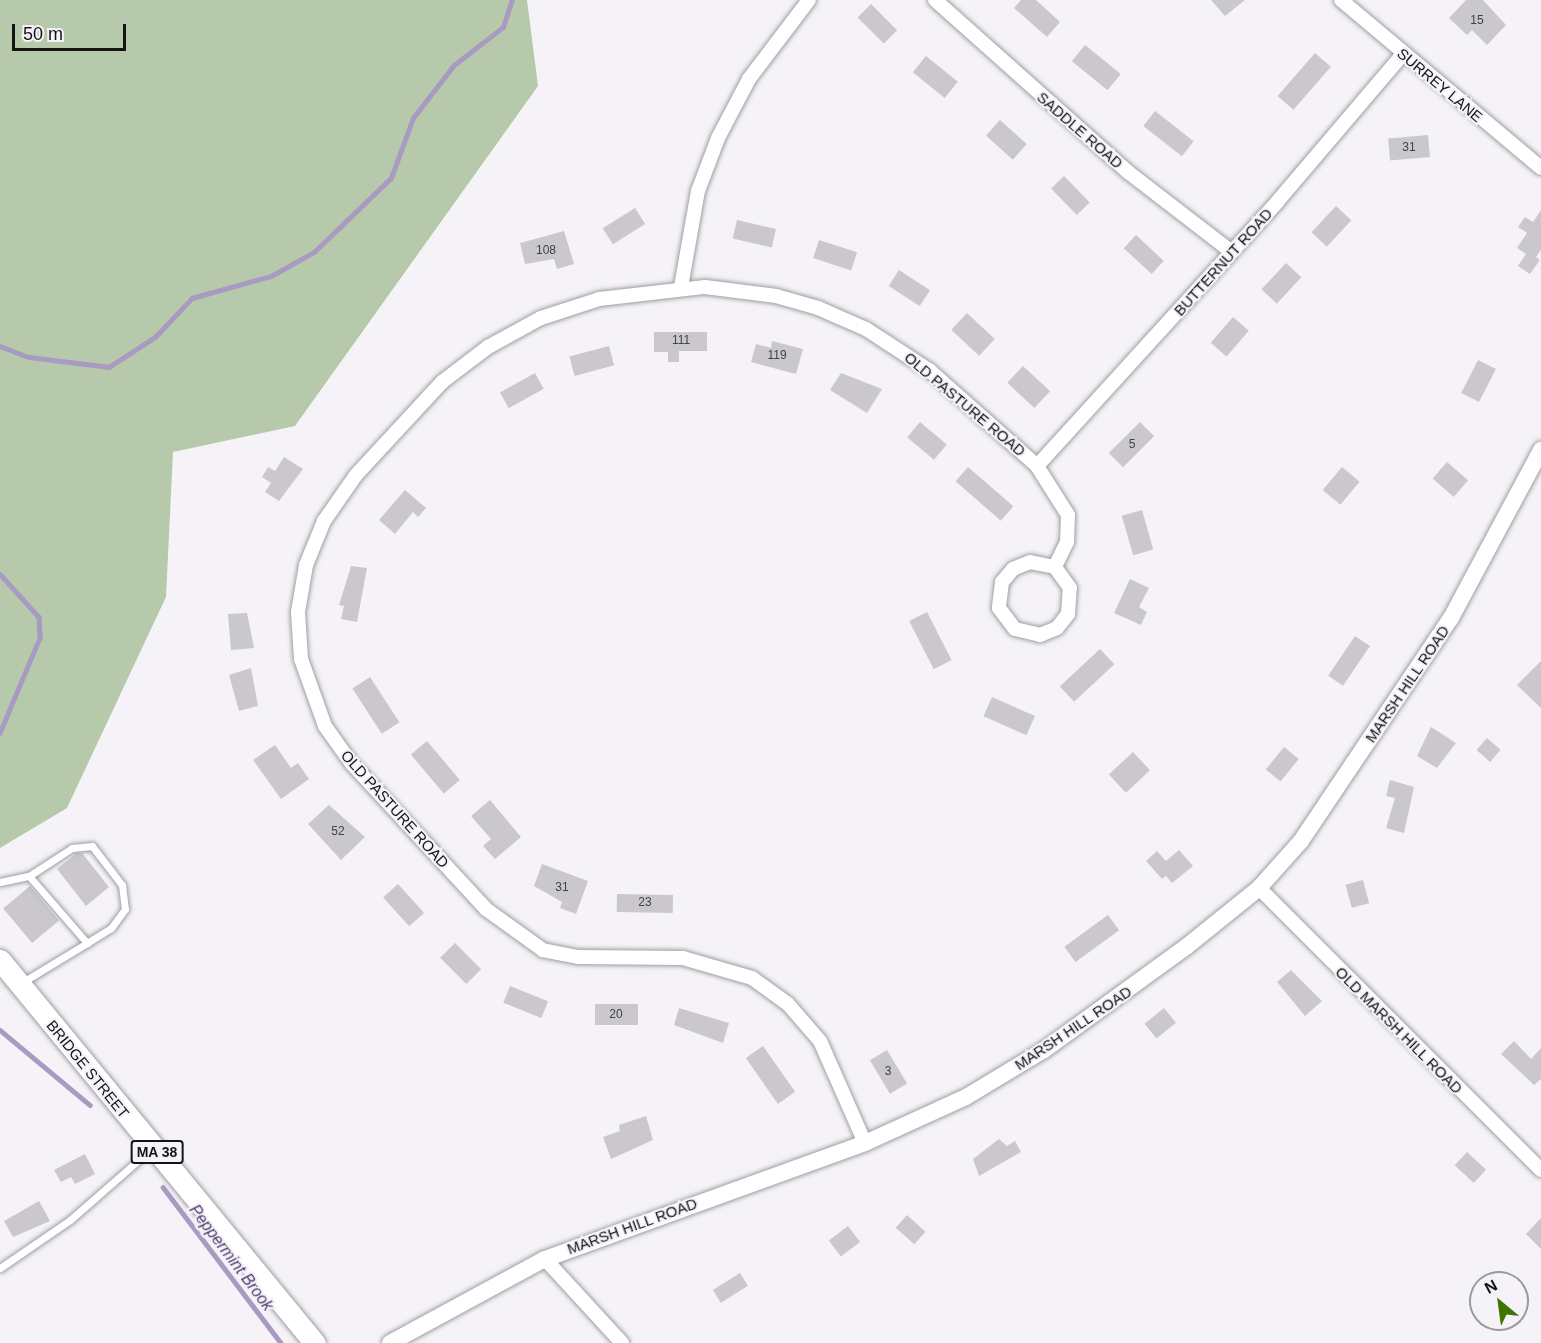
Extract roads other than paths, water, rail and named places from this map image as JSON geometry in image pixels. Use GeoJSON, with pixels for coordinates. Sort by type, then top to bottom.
{"type":"FeatureCollection","features":[{"type":"Feature","properties":{"kind":"main road","name":"BRIDGE STREET"},"geometry":{"type":"LineString","coordinates":[[0,960],[315,1343]]}},
{"type":"Feature","properties":{"kind":"street"},"geometry":{"type":"LineString","coordinates":[[681,287],[698,191],[718,138],[748,79],[808,0]]}},
{"type":"Feature","properties":{"kind":"street","name":"SADDLE ROAD"},"geometry":{"type":"LineString","coordinates":[[935,0],[1128,172],[1232,252]]}},
{"type":"Feature","properties":{"kind":"street","name":"SURREY LANE"},"geometry":{"type":"LineString","coordinates":[[1341,0],[1541,168]]}},
{"type":"Feature","properties":{"kind":"street","name":"BUTTERNUT ROAD"},"geometry":{"type":"LineString","coordinates":[[1037,466],[1232,252],[1403,54]]}},
{"type":"Feature","properties":{"kind":"street","name":"OLD PASTURE ROAD"},"geometry":{"type":"LineString","coordinates":[[865,1143],[820,1041],[788,1004],[752,978],[683,958],[562,954],[536,946],[500,922],[338,746],[315,705],[301,659],[301,588],[324,521],[356,475],[427,396],[488,347],[541,318],[599,299],[681,287],[776,296],[866,329],[929,370],[1037,466],[1068,515],[1067,542],[1055,567]]}},
{"type":"Feature","properties":{"kind":"street","name":"MARSH HILL ROAD"},"geometry":{"type":"LineString","coordinates":[[390,1343],[545,1259],[865,1143],[966,1096],[1044,1050],[1136,986],[1259,888],[1301,841],[1450,618],[1541,450]]}},
{"type":"Feature","properties":{"kind":"street"},"geometry":{"type":"LineString","coordinates":[[1029,562],[1055,567],[1070,588],[1068,614],[1056,628],[1040,634],[1015,629],[1003,616],[998,599],[1007,574],[1029,562]]}},
{"type":"Feature","properties":{"kind":"street","name":"OLD MARSH HILL ROAD"},"geometry":{"type":"LineString","coordinates":[[1259,888],[1541,1170]]}},
{"type":"Feature","properties":{"kind":"street"},"geometry":{"type":"LineString","coordinates":[[545,1259],[622,1343]]}},
{"type":"Feature","properties":{"kind":"lane"},"geometry":{"type":"LineString","coordinates":[[0,882],[29,876],[72,848],[92,846],[122,885],[125,909],[111,928],[19,984]]}},
{"type":"Feature","properties":{"kind":"lane"},"geometry":{"type":"LineString","coordinates":[[29,876],[87,943]]}},
{"type":"Feature","properties":{"kind":"lane"},"geometry":{"type":"LineString","coordinates":[[0,1268],[70,1220],[152,1147]]}},
{"type":"Feature","properties":{"kind":"waterway"},"geometry":{"type":"LineString","coordinates":[[0,346],[29,357],[109,367],[155,337],[192,298],[271,276],[314,252],[391,178],[413,118],[454,65],[503,27],[512,0]]}},
{"type":"Feature","properties":{"kind":"waterway","name":"Peppermint Brook"},"geometry":{"type":"LineString","coordinates":[[0,574],[39,617],[40,638],[0,733]]}},
{"type":"Feature","properties":{"kind":"waterway","name":"Peppermint Brook"},"geometry":{"type":"LineString","coordinates":[[0,1030],[90,1105]]}},
{"type":"Feature","properties":{"kind":"waterway","name":"Peppermint Brook"},"geometry":{"type":"LineString","coordinates":[[163,1187],[281,1343]]}}]}
